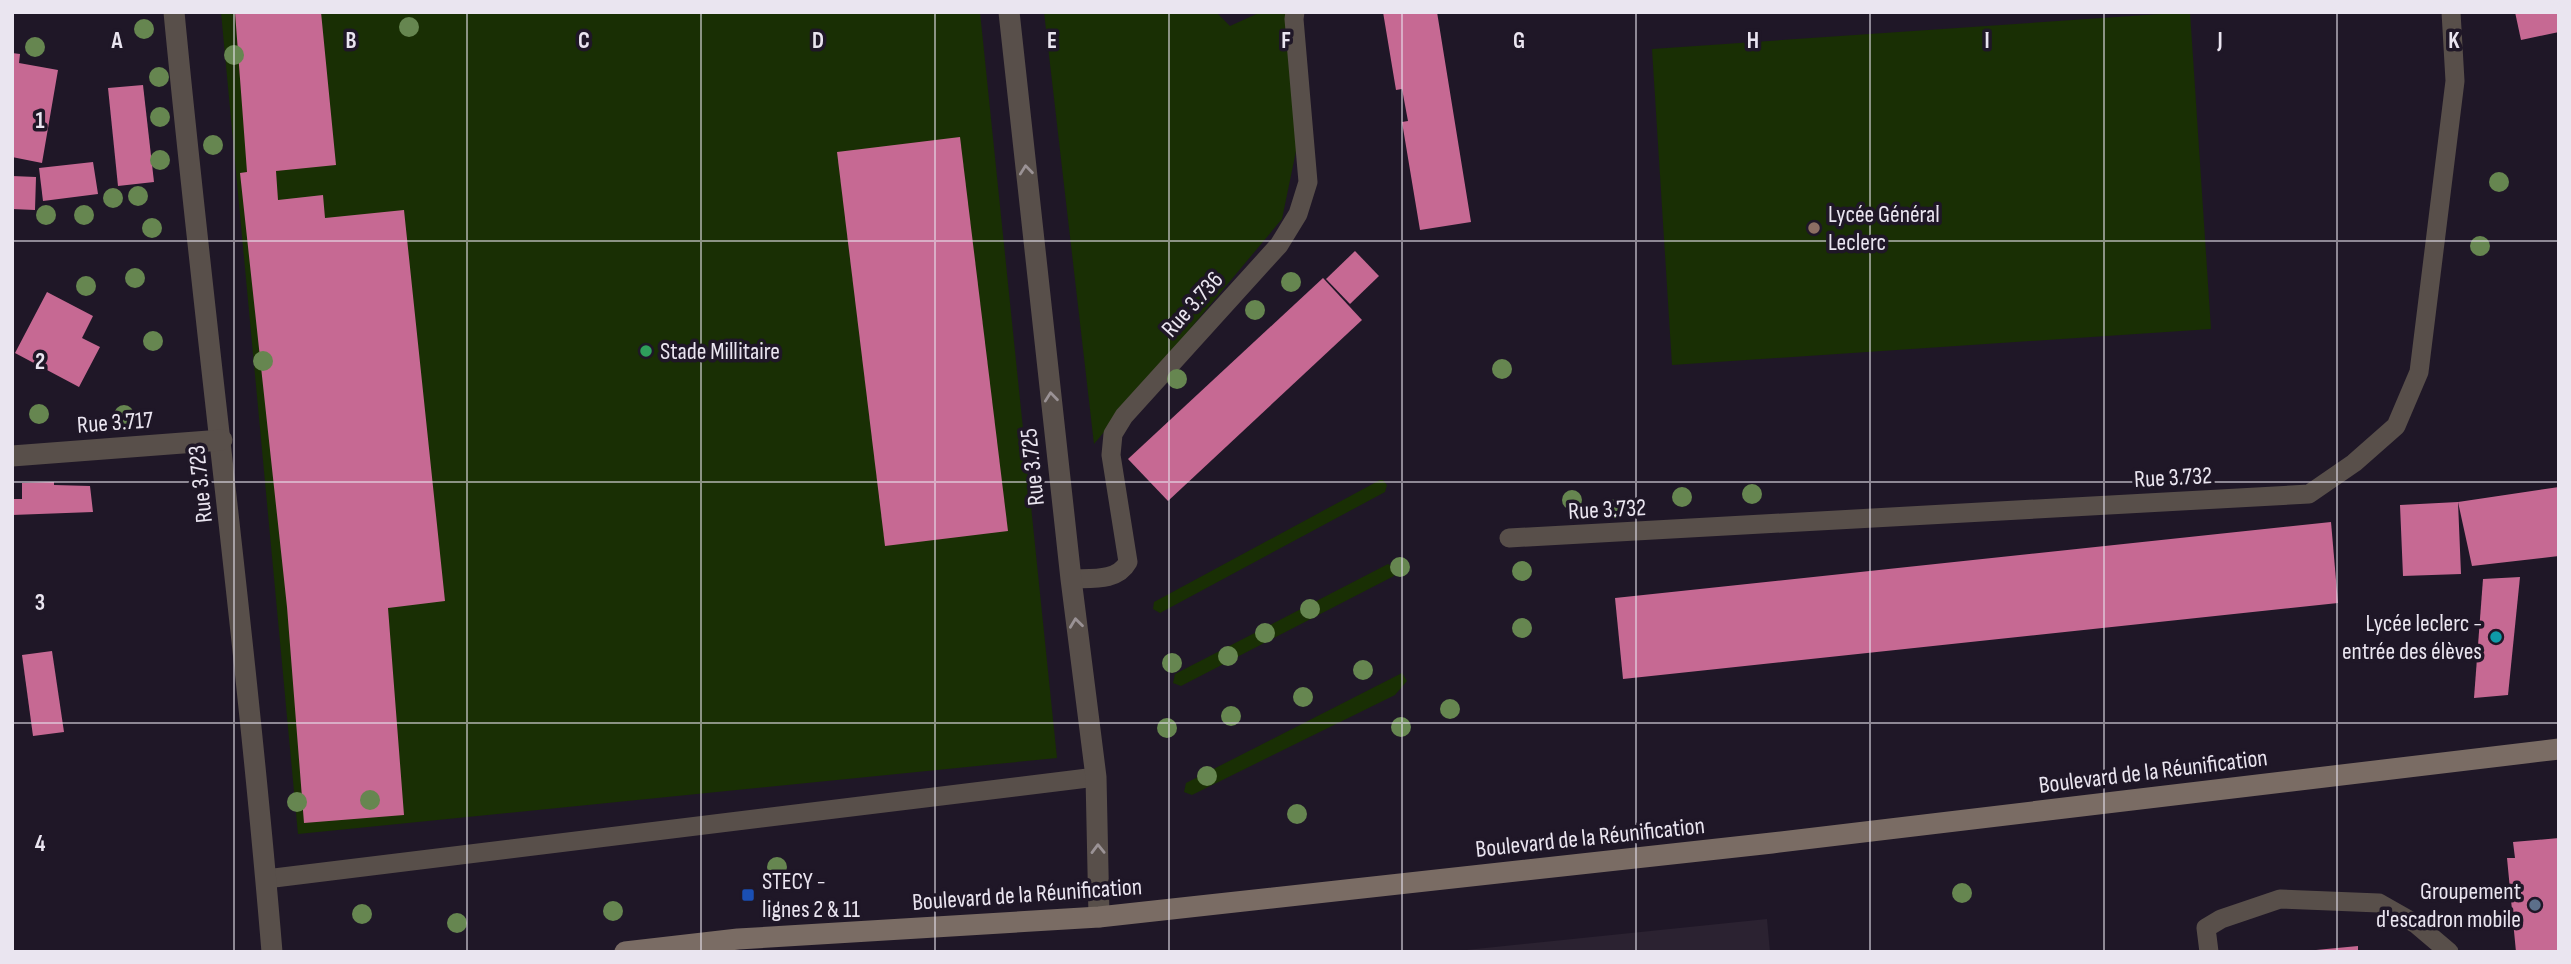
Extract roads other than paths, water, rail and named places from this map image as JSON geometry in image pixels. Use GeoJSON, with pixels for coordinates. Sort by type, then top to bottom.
{"type":"FeatureCollection","features":[{"type":"Feature","properties":{"kind":"main road","name":"Boulevard de la Réunification"},"geometry":{"type":"LineString","coordinates":[[625,952],[738,939],[1099,917],[1800,840],[2559,749]]}},
{"type":"Feature","properties":{"kind":"street","name":"Rue 3.723"},"geometry":{"type":"LineString","coordinates":[[174,12],[192,199],[222,440],[272,952]]}},
{"type":"Feature","properties":{"kind":"street","name":"Rue 3.725"},"geometry":{"type":"LineString","coordinates":[[1009,12],[1071,579],[1096,777],[1099,917]]}},
{"type":"Feature","properties":{"kind":"street","name":"Rue 3.717"},"geometry":{"type":"LineString","coordinates":[[12,456],[222,440]]}},
{"type":"Feature","properties":{"kind":"lane","name":"Rue 3.736"},"geometry":{"type":"LineString","coordinates":[[1071,579],[1114,576],[1123,571],[1128,562],[1111,455],[1113,434],[1124,416],[1279,245],[1298,215],[1308,182],[1295,12]]}},
{"type":"Feature","properties":{"kind":"lane","name":"Rue 3.732"},"geometry":{"type":"LineString","coordinates":[[1509,538],[2308,494],[2354,463],[2396,426],[2419,372],[2455,81],[2451,12]]}},
{"type":"Feature","properties":{"kind":"lane"},"geometry":{"type":"LineString","coordinates":[[266,879],[1096,777]]}},
{"type":"Feature","properties":{"kind":"lane"},"geometry":{"type":"LineString","coordinates":[[2208,952],[2206,928],[2221,919],[2280,899],[2379,903],[2416,924],[2449,952]]}},
{"type":"Feature","properties":{"kind":"place","name":"Lycée Général Leclerc"},"geometry":{"type":"Point","coordinates":[1814,228]}},
{"type":"Feature","properties":{"kind":"place","name":"Stade Millitaire"},"geometry":{"type":"Point","coordinates":[646,351]}},
{"type":"Feature","properties":{"kind":"place","name":"Lycée leclerc - entrée des élèves"},"geometry":{"type":"Point","coordinates":[2496,637]}},
{"type":"Feature","properties":{"kind":"place","name":"STECY - lignes 2 & 11"},"geometry":{"type":"Point","coordinates":[748,895]}},
{"type":"Feature","properties":{"kind":"place","name":"Groupement d'escadron mobile"},"geometry":{"type":"Point","coordinates":[2535,905]}}]}
